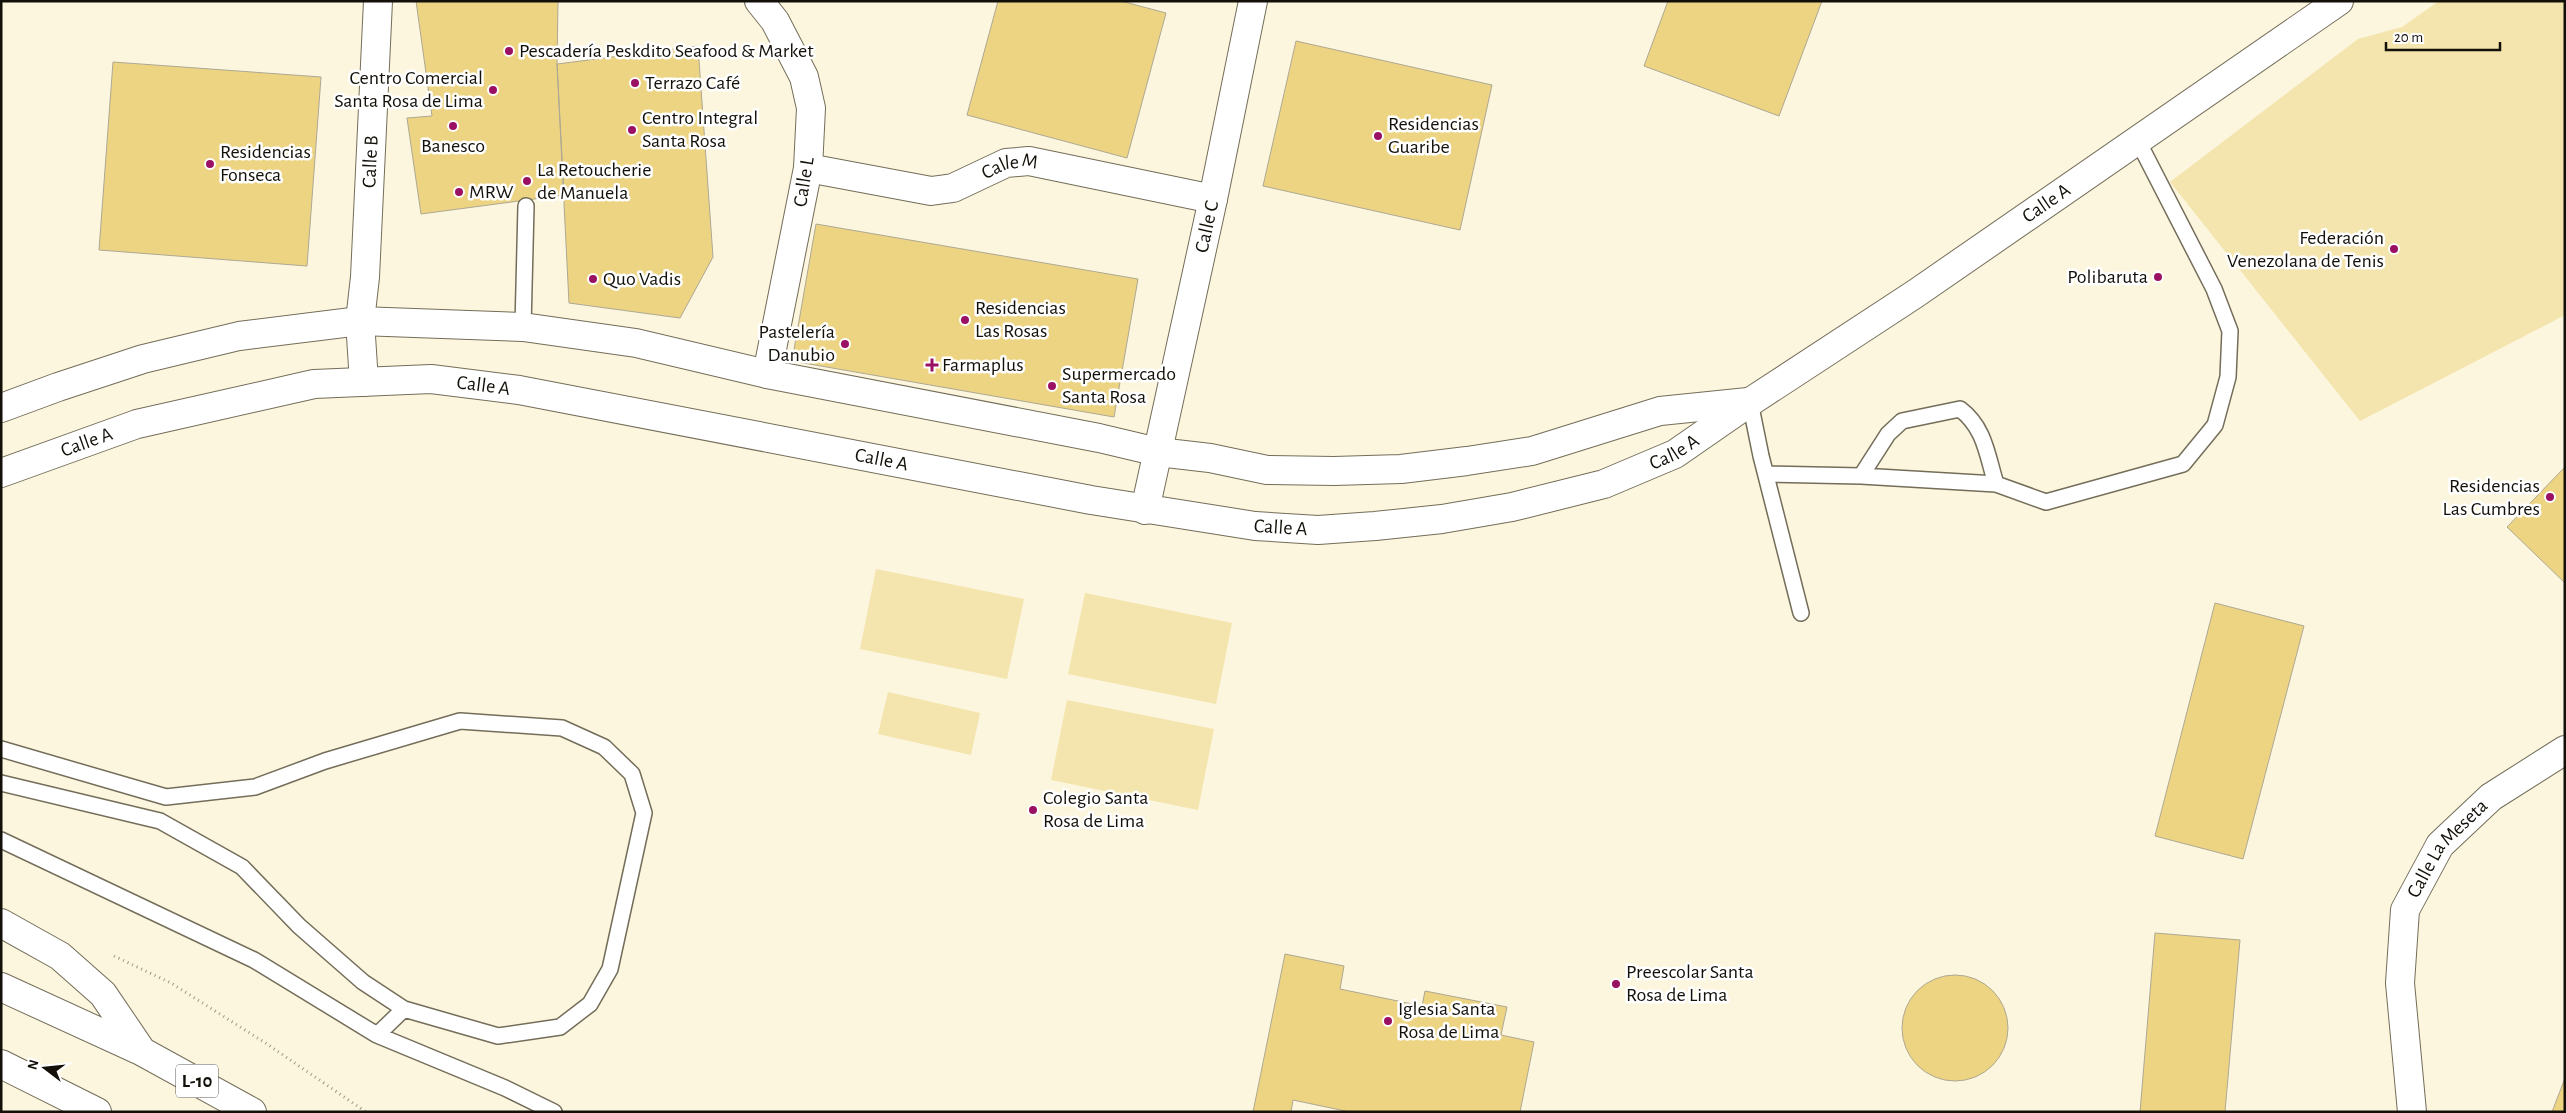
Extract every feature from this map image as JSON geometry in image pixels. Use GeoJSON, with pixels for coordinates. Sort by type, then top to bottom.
{"type":"FeatureCollection","features":[{"type":"Feature","properties":{"kind":"main road","name":"Calle B"},"geometry":{"type":"LineString","coordinates":[[364,382],[360,321],[365,276],[378,1]]}},
{"type":"Feature","properties":{"kind":"main road","name":"Calle L"},"geometry":{"type":"LineString","coordinates":[[760,1],[775,21],[804,77],[811,108],[808,168],[767,374]]}},
{"type":"Feature","properties":{"kind":"main road","name":"Calle C"},"geometry":{"type":"LineString","coordinates":[[1145,510],[1213,198],[1253,1]]}},
{"type":"Feature","properties":{"kind":"main road","name":"Calle A"},"geometry":{"type":"LineString","coordinates":[[1,473],[137,424],[314,384],[431,379],[519,390],[1145,510],[1255,526],[1318,530],[1442,519],[1512,507],[1604,484],[1675,454],[1750,402],[1915,294],[2339,1]]}},
{"type":"Feature","properties":{"kind":"main road","name":"Calle M"},"geometry":{"type":"LineString","coordinates":[[808,168],[931,191],[953,188],[1006,163],[1029,161],[1213,198]]}},
{"type":"Feature","properties":{"kind":"main road","name":"Calle A"},"geometry":{"type":"LineString","coordinates":[[1,408],[144,359],[239,336],[360,321],[523,327],[636,343],[767,374],[1089,436],[1158,452],[1210,458],[1267,470],[1401,469],[1532,451],[1660,411],[1750,402]]}},
{"type":"Feature","properties":{"kind":"main road","name":"Calle La Meseta"},"geometry":{"type":"LineString","coordinates":[[2412,1112],[2400,983],[2405,910],[2440,845],[2491,797],[2565,750]]}},
{"type":"Feature","properties":{"kind":"main road"},"geometry":{"type":"LineString","coordinates":[[1,923],[60,956],[102,994],[142,1051]]}},
{"type":"Feature","properties":{"kind":"main road"},"geometry":{"type":"LineString","coordinates":[[1,987],[142,1051]]}},
{"type":"Feature","properties":{"kind":"main road","name":"L-10"},"geometry":{"type":"LineString","coordinates":[[142,1051],[252,1112]]}},
{"type":"Feature","properties":{"kind":"main road"},"geometry":{"type":"LineString","coordinates":[[1,1064],[97,1112]]}},
{"type":"Feature","properties":{"kind":"lane"},"geometry":{"type":"LineString","coordinates":[[1766,474],[1861,476],[1996,484],[2046,502],[2182,464],[2215,425],[2228,377],[2230,331],[2214,289],[2138,141]]}},
{"type":"Feature","properties":{"kind":"lane"},"geometry":{"type":"LineString","coordinates":[[523,327],[526,206]]}},
{"type":"Feature","properties":{"kind":"lane"},"geometry":{"type":"LineString","coordinates":[[1750,402],[1801,613]]}},
{"type":"Feature","properties":{"kind":"lane"},"geometry":{"type":"LineString","coordinates":[[1861,476],[1888,434],[1902,421],[1960,409],[1972,418],[1980,429],[1996,484]]}},
{"type":"Feature","properties":{"kind":"lane"},"geometry":{"type":"LineString","coordinates":[[1,749],[166,797],[255,787],[325,761],[460,720],[562,728],[604,747],[632,774],[644,813],[610,970],[590,1004],[560,1027],[498,1036],[404,1009],[363,982],[300,926],[242,867],[160,821],[1,783]]}},
{"type":"Feature","properties":{"kind":"lane"},"geometry":{"type":"LineString","coordinates":[[1,840],[254,960],[377,1035],[505,1088],[554,1112]]}},
{"type":"Feature","properties":{"kind":"lane"},"geometry":{"type":"LineString","coordinates":[[377,1035],[404,1009]]}},
{"type":"Feature","properties":{"kind":"path"},"geometry":{"type":"LineString","coordinates":[[108,953],[171,983],[267,1044],[366,1112]]}},
{"type":"Feature","properties":{"kind":"shaded area","name":"Federación Venezolana de Tenis"},"geometry":{"type":"Polygon","coordinates":[[[2439,1],[2565,1],[2565,315],[2360,421],[2170,182],[2358,39],[2402,27],[2439,1]]]}},
{"type":"Feature","properties":{"kind":"shaded area"},"geometry":{"type":"Polygon","coordinates":[[[876,569],[1024,599],[1007,679],[860,649],[876,569]]]}},
{"type":"Feature","properties":{"kind":"shaded area"},"geometry":{"type":"Polygon","coordinates":[[[1085,593],[1232,623],[1216,704],[1068,674],[1085,593]]]}},
{"type":"Feature","properties":{"kind":"shaded area"},"geometry":{"type":"Polygon","coordinates":[[[888,692],[980,713],[971,755],[878,734],[888,692]]]}},
{"type":"Feature","properties":{"kind":"shaded area"},"geometry":{"type":"Polygon","coordinates":[[[1067,700],[1214,729],[1198,810],[1051,780],[1067,700]]]}},
{"type":"Feature","properties":{"kind":"building","name":"Centro Comercial Santa Rosa de Lima"},"geometry":{"type":"Polygon","coordinates":[[[416,1],[558,1],[557,64],[564,195],[421,214],[407,118],[432,116],[416,1]]]}},
{"type":"Feature","properties":{"kind":"building"},"geometry":{"type":"Polygon","coordinates":[[[998,1],[1121,1],[1166,13],[1127,158],[967,115],[998,1]]]}},
{"type":"Feature","properties":{"kind":"building"},"geometry":{"type":"Polygon","coordinates":[[[1668,1],[1822,1],[1779,116],[1644,66],[1668,1]]]}},
{"type":"Feature","properties":{"kind":"building","name":"Residencias Guaribe"},"geometry":{"type":"Polygon","coordinates":[[[1296,41],[1492,85],[1460,230],[1263,186],[1296,41]]]}},
{"type":"Feature","properties":{"kind":"building","name":"Centro Integral Santa Rosa"},"geometry":{"type":"Polygon","coordinates":[[[698,46],[713,257],[680,318],[569,303],[557,64],[698,46]]]}},
{"type":"Feature","properties":{"kind":"building","name":"Residencias Fonseca"},"geometry":{"type":"Polygon","coordinates":[[[113,62],[321,77],[307,266],[99,250],[113,62]]]}},
{"type":"Feature","properties":{"kind":"building","name":"Residencias Las Rosas"},"geometry":{"type":"Polygon","coordinates":[[[816,224],[1138,279],[1114,417],[792,361],[816,224]]]}},
{"type":"Feature","properties":{"kind":"building","name":"Residencias Las Cumbres"},"geometry":{"type":"Polygon","coordinates":[[[2565,467],[2565,583],[2507,527],[2565,467]]]}},
{"type":"Feature","properties":{"kind":"building"},"geometry":{"type":"Polygon","coordinates":[[[2215,603],[2304,626],[2243,859],[2155,836],[2215,603]]]}},
{"type":"Feature","properties":{"kind":"building"},"geometry":{"type":"Polygon","coordinates":[[[2155,933],[2240,940],[2225,1112],[2140,1112],[2155,933]]]}},
{"type":"Feature","properties":{"kind":"building","name":"Iglesia Santa Rosa de Lima"},"geometry":{"type":"Polygon","coordinates":[[[1285,954],[1344,966],[1340,989],[1422,1006],[1425,991],[1507,1007],[1501,1035],[1534,1042],[1520,1112],[1350,1112],[1293,1100],[1291,1112],[1253,1112],[1285,954]]]}},
{"type":"Feature","properties":{"kind":"building"},"geometry":{"type":"Polygon","coordinates":[[[1955,975],[1975,979],[1993,990],[2004,1008],[2008,1028],[2004,1048],[1993,1066],[1975,1077],[1955,1081],[1935,1077],[1917,1066],[1906,1048],[1902,1028],[1906,1008],[1917,990],[1935,979],[1955,975]]]}},
{"type":"Feature","properties":{"kind":"building"},"geometry":{"type":"Polygon","coordinates":[[[2565,1078],[2565,1112],[2552,1112],[2565,1078]]]}},
{"type":"Feature","properties":{"kind":"place","name":"Pescadería Peskdito Seafood & Market"},"geometry":{"type":"Point","coordinates":[509,51]}},
{"type":"Feature","properties":{"kind":"place","name":"Terrazo Café"},"geometry":{"type":"Point","coordinates":[635,83]}},
{"type":"Feature","properties":{"kind":"place","name":"Centro Comercial Santa Rosa de Lima"},"geometry":{"type":"Point","coordinates":[493,90]}},
{"type":"Feature","properties":{"kind":"place","name":"Banesco"},"geometry":{"type":"Point","coordinates":[453,126]}},
{"type":"Feature","properties":{"kind":"place","name":"Centro Integral Santa Rosa"},"geometry":{"type":"Point","coordinates":[632,130]}},
{"type":"Feature","properties":{"kind":"place","name":"Residencias Guaribe"},"geometry":{"type":"Point","coordinates":[1378,136]}},
{"type":"Feature","properties":{"kind":"place","name":"Residencias Fonseca"},"geometry":{"type":"Point","coordinates":[210,164]}},
{"type":"Feature","properties":{"kind":"place","name":"La Retoucherie de Manuela"},"geometry":{"type":"Point","coordinates":[527,181]}},
{"type":"Feature","properties":{"kind":"place","name":"MRW"},"geometry":{"type":"Point","coordinates":[459,192]}},
{"type":"Feature","properties":{"kind":"place","name":"Federación Venezolana de Tenis"},"geometry":{"type":"Point","coordinates":[2394,249]}},
{"type":"Feature","properties":{"kind":"place","name":"Polibaruta"},"geometry":{"type":"Point","coordinates":[2158,277]}},
{"type":"Feature","properties":{"kind":"place","name":"Quo Vadis"},"geometry":{"type":"Point","coordinates":[593,279]}},
{"type":"Feature","properties":{"kind":"place","name":"Residencias Las Rosas"},"geometry":{"type":"Point","coordinates":[965,320]}},
{"type":"Feature","properties":{"kind":"place","name":"Pastelería Danubio"},"geometry":{"type":"Point","coordinates":[845,344]}},
{"type":"Feature","properties":{"kind":"place","name":"Farmaplus"},"geometry":{"type":"Point","coordinates":[932,365]}},
{"type":"Feature","properties":{"kind":"place","name":"Supermercado Santa Rosa"},"geometry":{"type":"Point","coordinates":[1052,386]}},
{"type":"Feature","properties":{"kind":"place","name":"Residencias Las Cumbres"},"geometry":{"type":"Point","coordinates":[2550,497]}},
{"type":"Feature","properties":{"kind":"place","name":"Colegio Santa Rosa de Lima"},"geometry":{"type":"Point","coordinates":[1033,810]}},
{"type":"Feature","properties":{"kind":"place","name":"Preescolar Santa Rosa de Lima"},"geometry":{"type":"Point","coordinates":[1616,984]}},
{"type":"Feature","properties":{"kind":"place","name":"Iglesia Santa Rosa de Lima"},"geometry":{"type":"Point","coordinates":[1388,1021]}}]}
